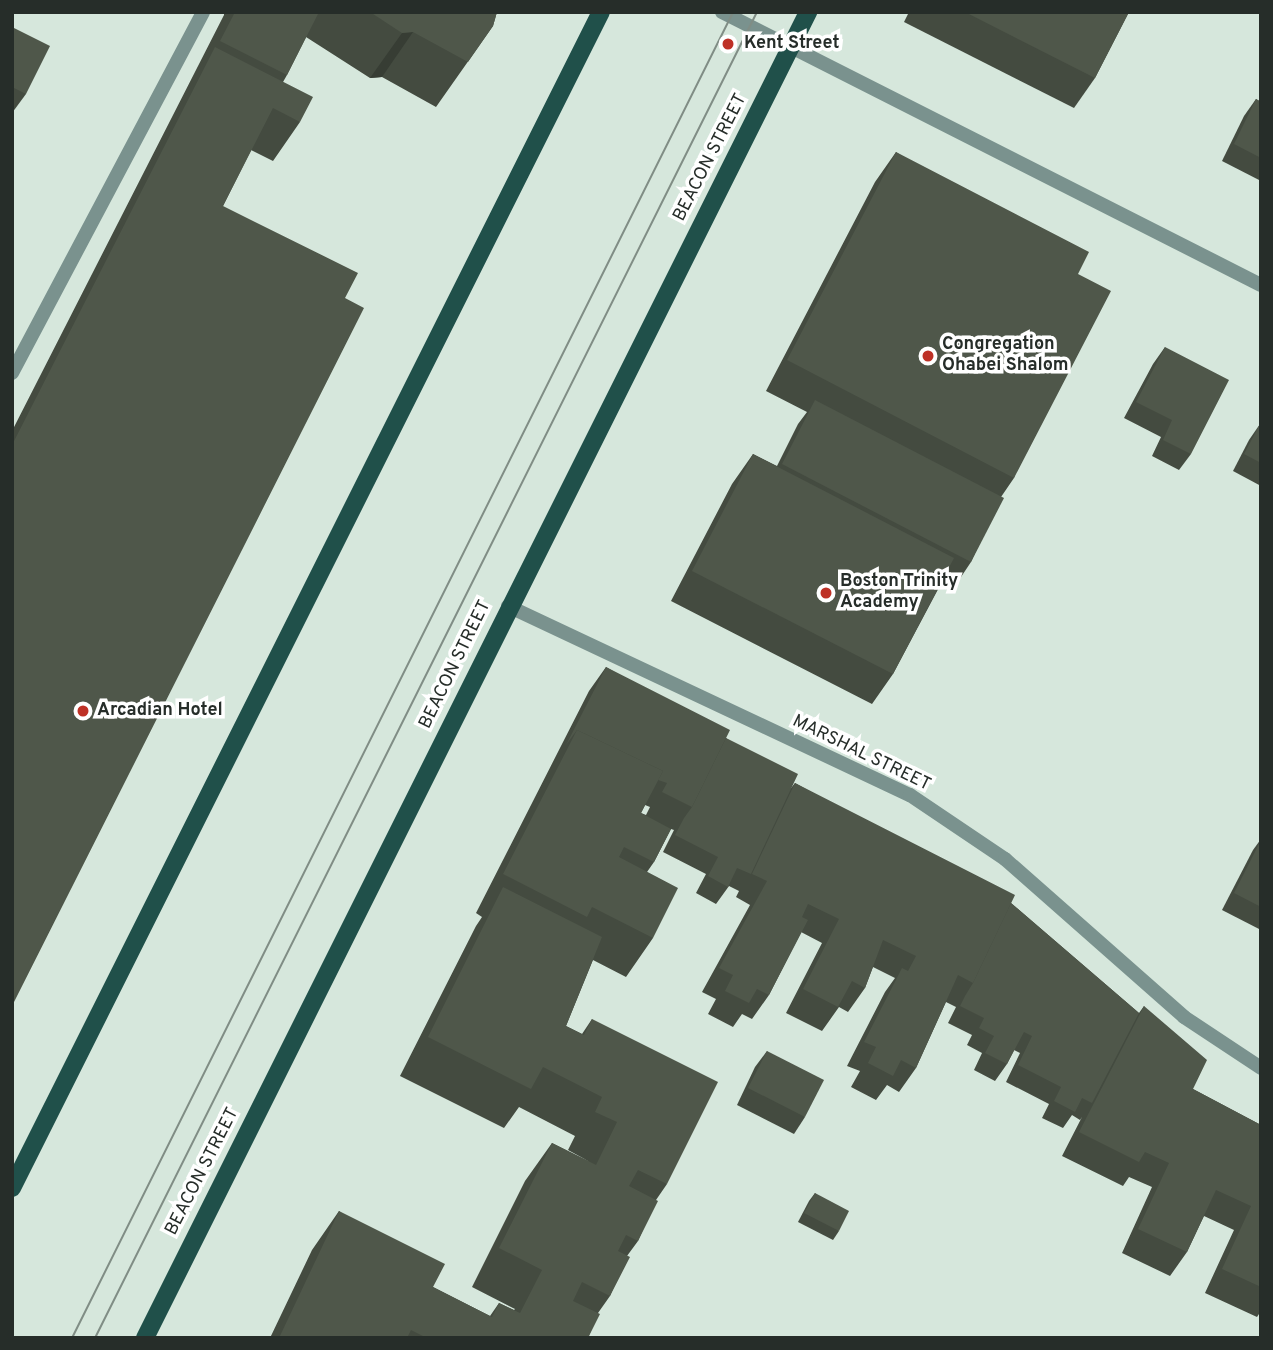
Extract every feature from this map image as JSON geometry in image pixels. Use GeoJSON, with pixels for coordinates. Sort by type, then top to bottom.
{"type":"FeatureCollection","features":[{"type":"Feature","properties":{"kind":"main road"},"geometry":{"type":"LineString","coordinates":[[12,1188],[601,12]]}},
{"type":"Feature","properties":{"kind":"main road","name":"BEACON STREET"},"geometry":{"type":"LineString","coordinates":[[145,1338],[508,606],[808,12]]}},
{"type":"Feature","properties":{"kind":"street"},"geometry":{"type":"LineString","coordinates":[[12,373],[203,12]]}},
{"type":"Feature","properties":{"kind":"street"},"geometry":{"type":"LineString","coordinates":[[722,12],[1261,285]]}},
{"type":"Feature","properties":{"kind":"street","name":"MARSHAL STREET"},"geometry":{"type":"LineString","coordinates":[[508,606],[910,795],[1005,859],[1184,1017],[1261,1068]]}},
{"type":"Feature","properties":{"kind":"building"},"geometry":{"type":"Polygon","coordinates":[[[235,12],[319,12],[287,75],[220,41],[235,12]]]}},
{"type":"Feature","properties":{"kind":"building"},"geometry":{"type":"Polygon","coordinates":[[[370,12],[497,12],[493,26],[468,62],[413,32],[402,33],[370,12]]]}},
{"type":"Feature","properties":{"kind":"building"},"geometry":{"type":"Polygon","coordinates":[[[965,12],[1129,12],[1095,78],[965,12]]]}},
{"type":"Feature","properties":{"kind":"building"},"geometry":{"type":"Polygon","coordinates":[[[12,27],[50,46],[26,94],[12,87],[12,27]]]}},
{"type":"Feature","properties":{"kind":"building","name":"Arcadian Hotel"},"geometry":{"type":"Polygon","coordinates":[[[215,47],[313,97],[300,122],[273,108],[223,206],[358,273],[345,298],[364,308],[12,1006],[12,445],[215,47]]]}},
{"type":"Feature","properties":{"kind":"building"},"geometry":{"type":"Polygon","coordinates":[[[1256,99],[1261,102],[1261,158],[1234,144],[1256,99]]]}},
{"type":"Feature","properties":{"kind":"building","name":"Congregation Ohabei Shalom"},"geometry":{"type":"Polygon","coordinates":[[[896,152],[1089,252],[1078,274],[1111,291],[1014,478],[787,360],[896,152]]]}},
{"type":"Feature","properties":{"kind":"building"},"geometry":{"type":"Polygon","coordinates":[[[1165,347],[1229,380],[1191,454],[1163,440],[1172,420],[1136,402],[1165,347]]]}},
{"type":"Feature","properties":{"kind":"building"},"geometry":{"type":"Polygon","coordinates":[[[815,400],[1004,498],[971,562],[782,464],[815,400]]]}},
{"type":"Feature","properties":{"kind":"building"},"geometry":{"type":"Polygon","coordinates":[[[1261,424],[1261,463],[1244,454],[1261,424]]]}},
{"type":"Feature","properties":{"kind":"building"},"geometry":{"type":"Polygon","coordinates":[[[753,454],[954,558],[893,674],[692,571],[753,454]]]}},
{"type":"Feature","properties":{"kind":"building"},"geometry":{"type":"Polygon","coordinates":[[[606,667],[730,730],[692,807],[662,792],[667,783],[658,780],[663,771],[577,730],[566,745],[606,667]]]}},
{"type":"Feature","properties":{"kind":"building"},"geometry":{"type":"Polygon","coordinates":[[[577,730],[663,771],[641,813],[671,829],[654,862],[624,847],[619,857],[678,888],[653,938],[592,907],[587,917],[503,874],[577,730]]]}},
{"type":"Feature","properties":{"kind":"building"},"geometry":{"type":"Polygon","coordinates":[[[726,738],[798,774],[751,874],[737,868],[728,887],[708,876],[718,857],[675,835],[726,738]]]}},
{"type":"Feature","properties":{"kind":"building"},"geometry":{"type":"Polygon","coordinates":[[[795,783],[1015,895],[973,983],[958,975],[916,1068],[901,1060],[893,1076],[868,1063],[876,1047],[864,1042],[902,968],[908,971],[916,956],[883,940],[865,988],[852,981],[838,1007],[803,989],[839,919],[808,904],[802,917],[808,920],[769,995],[757,989],[749,1003],[725,991],[733,975],[719,968],[767,881],[752,874],[795,783]]]}},
{"type":"Feature","properties":{"kind":"building"},"geometry":{"type":"Polygon","coordinates":[[[1261,840],[1261,907],[1234,893],[1261,840]]]}},
{"type":"Feature","properties":{"kind":"building"},"geometry":{"type":"Polygon","coordinates":[[[503,887],[602,937],[566,1026],[584,1035],[592,1019],[718,1082],[667,1184],[638,1170],[629,1186],[658,1201],[638,1241],[626,1235],[618,1251],[630,1257],[610,1296],[582,1282],[573,1301],[600,1314],[588,1338],[427,1338],[411,1330],[407,1338],[279,1338],[339,1211],[445,1264],[433,1287],[492,1317],[499,1303],[520,1313],[542,1270],[499,1248],[552,1143],[596,1165],[617,1122],[595,1112],[602,1097],[543,1067],[531,1089],[428,1037],[503,887]]]}},
{"type":"Feature","properties":{"kind":"building"},"geometry":{"type":"Polygon","coordinates":[[[1011,903],[1139,1013],[1092,1103],[1082,1098],[1075,1112],[1054,1101],[1061,1087],[1018,1065],[1032,1036],[1024,1032],[1007,1064],[985,1053],[994,1036],[979,1028],[984,1018],[960,1006],[1011,903]]]}},
{"type":"Feature","properties":{"kind":"building"},"geometry":{"type":"Polygon","coordinates":[[[1144,1006],[1207,1060],[1193,1089],[1261,1125],[1261,1287],[1222,1269],[1251,1206],[1216,1190],[1187,1252],[1138,1229],[1169,1163],[1145,1152],[1139,1162],[1079,1132],[1144,1006]]]}},
{"type":"Feature","properties":{"kind":"building"},"geometry":{"type":"Polygon","coordinates":[[[767,1051],[824,1080],[805,1117],[748,1088],[767,1051]]]}},
{"type":"Feature","properties":{"kind":"building"},"geometry":{"type":"Polygon","coordinates":[[[815,1193],[849,1211],[839,1231],[804,1213],[815,1193]]]}},
{"type":"Feature","properties":{"kind":"tram line"},"geometry":{"type":"LineString","coordinates":[[72,1338],[733,12]]}},
{"type":"Feature","properties":{"kind":"tram line"},"geometry":{"type":"LineString","coordinates":[[95,1338],[757,12]]}},
{"type":"Feature","properties":{"kind":"place","name":"Kent Street"},"geometry":{"type":"Point","coordinates":[728,44]}},
{"type":"Feature","properties":{"kind":"place","name":"Congregation Ohabei Shalom"},"geometry":{"type":"Point","coordinates":[928,356]}},
{"type":"Feature","properties":{"kind":"place","name":"Boston Trinity Academy"},"geometry":{"type":"Point","coordinates":[826,593]}},
{"type":"Feature","properties":{"kind":"place","name":"Arcadian Hotel"},"geometry":{"type":"Point","coordinates":[83,711]}}]}
